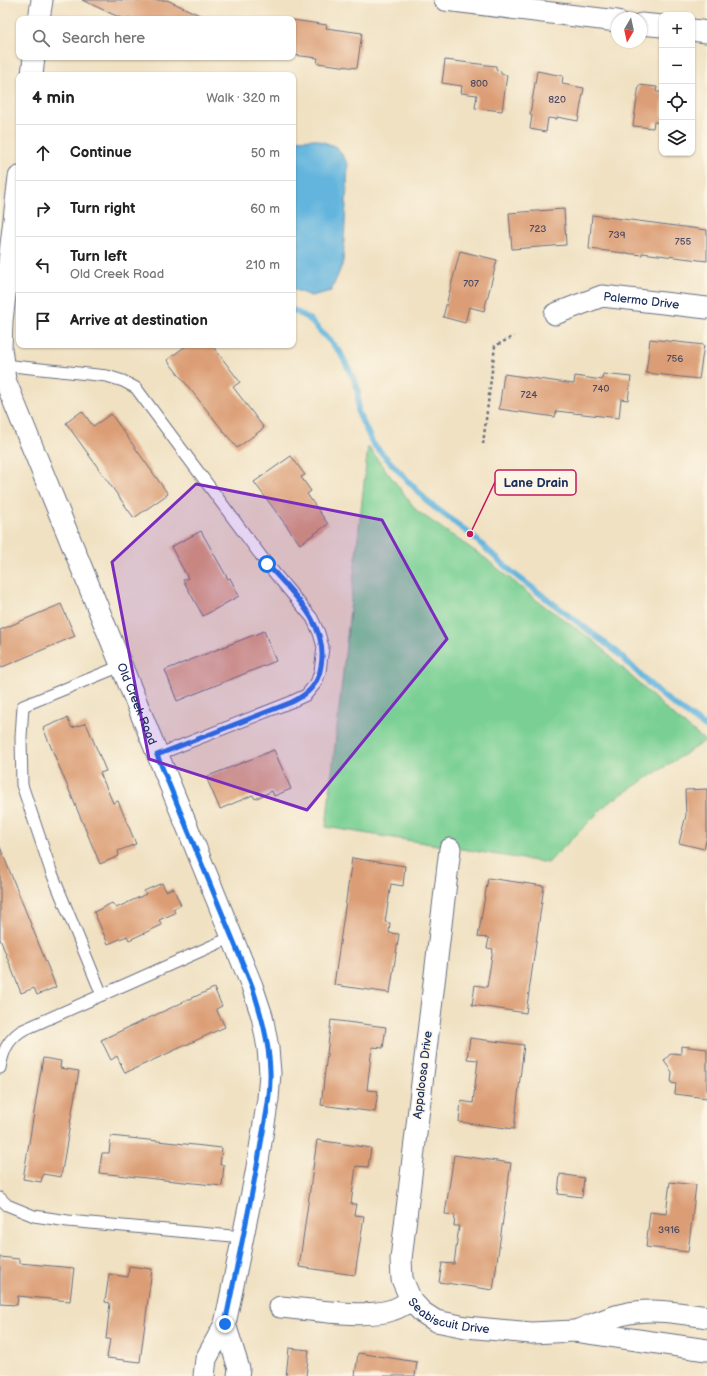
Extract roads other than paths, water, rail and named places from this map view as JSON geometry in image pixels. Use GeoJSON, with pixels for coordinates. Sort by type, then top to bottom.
{"type":"FeatureCollection","features":[{"type":"Feature","properties":{"kind":"street"},"geometry":{"type":"LineString","coordinates":[[39,16],[42,0]]}},
{"type":"Feature","properties":{"kind":"street"},"geometry":{"type":"LineString","coordinates":[[445,0],[589,9],[611,18]]}},
{"type":"Feature","properties":{"kind":"street"},"geometry":{"type":"LineString","coordinates":[[647,25],[659,26]]}},
{"type":"Feature","properties":{"kind":"street"},"geometry":{"type":"LineString","coordinates":[[695,30],[707,32]]}},
{"type":"Feature","properties":{"kind":"street"},"geometry":{"type":"LineString","coordinates":[[32,72],[34,60]]}},
{"type":"Feature","properties":{"kind":"street","name":"Old Creek Road"},"geometry":{"type":"LineString","coordinates":[[16,202],[2,321],[3,365],[5,380],[13,403],[232,937],[262,1016],[268,1048],[270,1073],[268,1099],[256,1172],[225,1324],[206,1359],[204,1376]]}},
{"type":"Feature","properties":{"kind":"street","name":"Palermo Drive"},"geometry":{"type":"LineString","coordinates":[[554,314],[602,296],[707,308]]}},
{"type":"Feature","properties":{"kind":"street","name":"Appaloosa Drive"},"geometry":{"type":"LineString","coordinates":[[411,1300],[402,1279],[401,1259],[450,849]]}},
{"type":"Feature","properties":{"kind":"street","name":"Seabiscuit Drive"},"geometry":{"type":"LineString","coordinates":[[280,1307],[376,1313],[392,1310],[411,1300],[422,1312],[436,1320],[450,1324],[531,1333],[575,1331],[707,1350]]}},
{"type":"Feature","properties":{"kind":"street","name":"Seabiscuit Drive"},"geometry":{"type":"LineString","coordinates":[[575,1331],[610,1318],[636,1312],[658,1311],[707,1317]]}},
{"type":"Feature","properties":{"kind":"street","name":"Old Creek Road"},"geometry":{"type":"LineString","coordinates":[[225,1324],[239,1369],[238,1376]]}},
{"type":"Feature","properties":{"kind":"lane"},"geometry":{"type":"LineString","coordinates":[[3,365],[107,376],[123,381],[136,388],[267,564],[302,604],[312,618],[319,633],[323,647],[320,672],[316,683],[306,695],[292,702],[157,755]]}},
{"type":"Feature","properties":{"kind":"lane"},"geometry":{"type":"LineString","coordinates":[[102,995],[51,871],[22,784],[21,737],[23,706],[121,666]]}},
{"type":"Feature","properties":{"kind":"lane"},"geometry":{"type":"LineString","coordinates":[[0,1068],[3,1052],[7,1043],[21,1031],[232,937]]}},
{"type":"Feature","properties":{"kind":"lane"},"geometry":{"type":"LineString","coordinates":[[0,1198],[7,1205],[19,1211],[41,1217],[68,1221],[243,1237]]}},
{"type":"Feature","properties":{"kind":"water"},"geometry":{"type":"Polygon","coordinates":[[[315,139],[337,147],[348,164],[343,263],[331,291],[311,296],[296,290],[296,140],[315,139]]]}},
{"type":"Feature","properties":{"kind":"waterway"},"geometry":{"type":"LineString","coordinates":[[296,312],[309,319],[340,352],[355,381],[358,390],[358,412],[373,444],[429,503],[470,534],[514,574],[617,652],[657,691],[673,704],[707,728]]}},
{"type":"Feature","properties":{"kind":"place","name":"Lane Drain"},"geometry":{"type":"Point","coordinates":[470,534]}}]}
